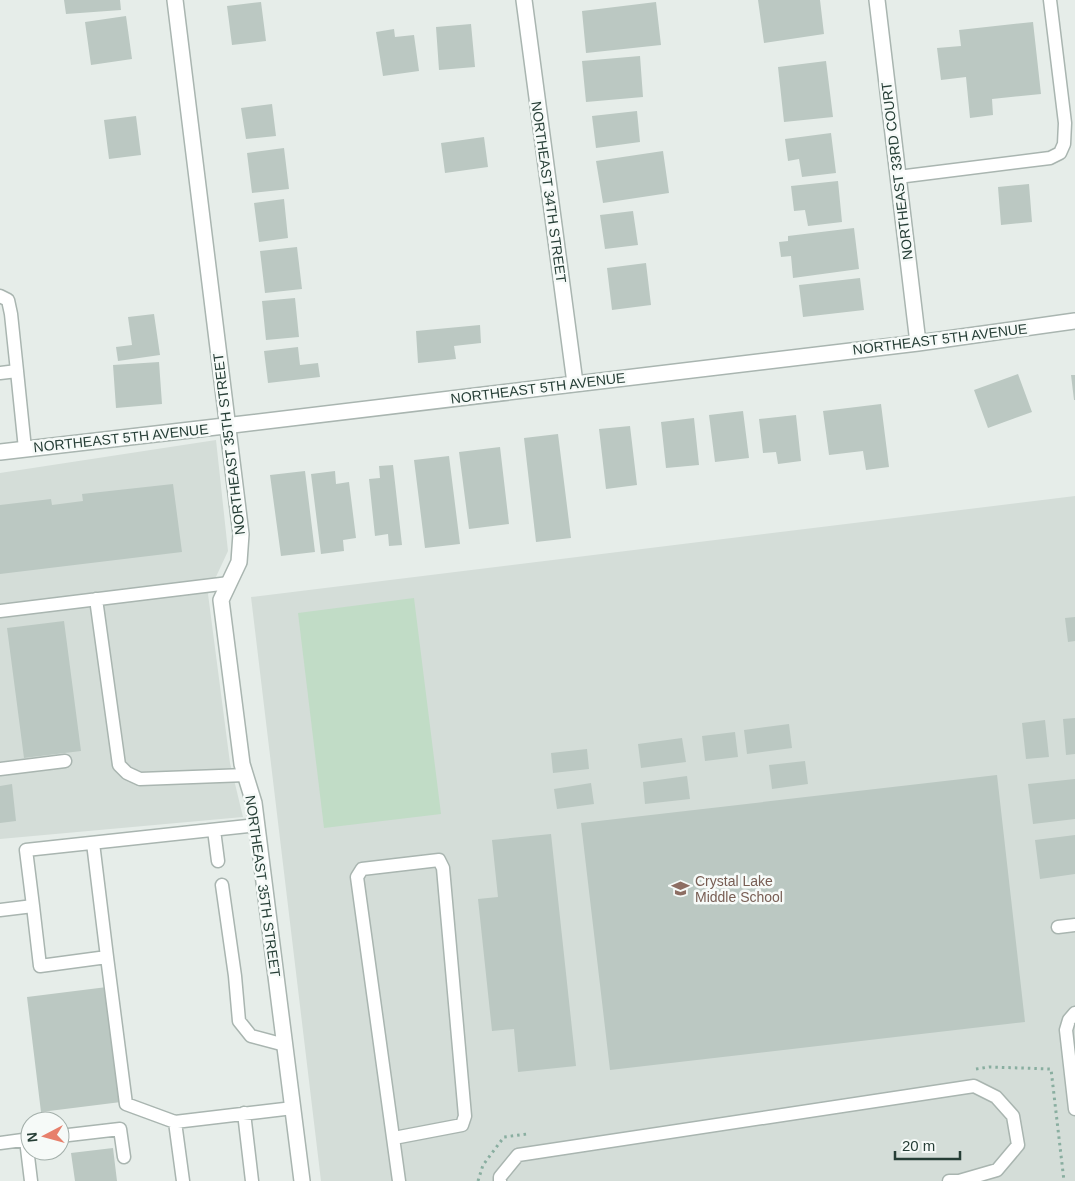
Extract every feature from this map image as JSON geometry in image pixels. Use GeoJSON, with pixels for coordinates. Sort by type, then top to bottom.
{"type":"FeatureCollection","features":[{"type":"Feature","properties":{"kind":"street","name":"NORTHEAST 35TH STREET"},"geometry":{"type":"LineString","coordinates":[[175,0],[241,534],[239,562],[220,600],[242,764],[254,803],[302,1181]]}},
{"type":"Feature","properties":{"kind":"street","name":"NORTHEAST 34TH STREET"},"geometry":{"type":"LineString","coordinates":[[524,0],[574,383]]}},
{"type":"Feature","properties":{"kind":"street","name":"NORTHEAST 33RD COURT"},"geometry":{"type":"LineString","coordinates":[[877,0],[918,343]]}},
{"type":"Feature","properties":{"kind":"street","name":"NORTHEAST 5TH AVENUE"},"geometry":{"type":"LineString","coordinates":[[0,452],[918,343],[1075,322]]}},
{"type":"Feature","properties":{"kind":"lane"},"geometry":{"type":"LineString","coordinates":[[898,177],[1050,158],[1060,153],[1064,144],[1065,123],[1050,0]]}},
{"type":"Feature","properties":{"kind":"lane"},"geometry":{"type":"LineString","coordinates":[[0,296],[8,300],[11,314],[25,449]]}},
{"type":"Feature","properties":{"kind":"lane"},"geometry":{"type":"LineString","coordinates":[[0,373],[17,371]]}},
{"type":"Feature","properties":{"kind":"lane"},"geometry":{"type":"LineString","coordinates":[[0,611],[229,583]]}},
{"type":"Feature","properties":{"kind":"lane"},"geometry":{"type":"LineString","coordinates":[[96,599],[119,765],[127,773],[140,779],[246,775]]}},
{"type":"Feature","properties":{"kind":"lane"},"geometry":{"type":"LineString","coordinates":[[0,769],[65,761]]}},
{"type":"Feature","properties":{"kind":"lane"},"geometry":{"type":"LineString","coordinates":[[107,957],[40,966],[26,850],[257,825]]}},
{"type":"Feature","properties":{"kind":"lane"},"geometry":{"type":"LineString","coordinates":[[214,830],[218,860]]}},
{"type":"Feature","properties":{"kind":"lane"},"geometry":{"type":"LineString","coordinates":[[93,843],[126,1104],[176,1122],[293,1108]]}},
{"type":"Feature","properties":{"kind":"lane"},"geometry":{"type":"LineString","coordinates":[[394,1138],[462,1125],[465,1116],[443,868],[439,860],[362,869],[357,877],[399,1181]]}},
{"type":"Feature","properties":{"kind":"lane"},"geometry":{"type":"LineString","coordinates":[[222,885],[239,1021],[251,1036],[285,1045]]}},
{"type":"Feature","properties":{"kind":"lane"},"geometry":{"type":"LineString","coordinates":[[0,910],[33,906]]}},
{"type":"Feature","properties":{"kind":"lane"},"geometry":{"type":"LineString","coordinates":[[1058,927],[1075,926]]}},
{"type":"Feature","properties":{"kind":"lane"},"geometry":{"type":"LineString","coordinates":[[1075,1013],[1069,1020],[1066,1030],[1075,1109]]}},
{"type":"Feature","properties":{"kind":"lane"},"geometry":{"type":"LineString","coordinates":[[500,1181],[500,1177],[518,1155],[974,1086],[996,1097],[1012,1116],[1018,1145],[998,1170],[959,1181],[949,1181]]}},
{"type":"Feature","properties":{"kind":"lane"},"geometry":{"type":"LineString","coordinates":[[244,1114],[252,1181]]}},
{"type":"Feature","properties":{"kind":"lane"},"geometry":{"type":"LineString","coordinates":[[176,1122],[183,1181]]}},
{"type":"Feature","properties":{"kind":"lane"},"geometry":{"type":"LineString","coordinates":[[70,1135],[120,1129],[124,1157]]}},
{"type":"Feature","properties":{"kind":"lane"},"geometry":{"type":"LineString","coordinates":[[0,1143],[20,1140]]}},
{"type":"Feature","properties":{"kind":"lane"},"geometry":{"type":"LineString","coordinates":[[30,1161],[31,1181]]}},
{"type":"Feature","properties":{"kind":"shaded area"},"geometry":{"type":"Polygon","coordinates":[[[216,440],[228,551],[208,594],[230,763],[243,817],[0,839],[0,473],[216,440]]]}},
{"type":"Feature","properties":{"kind":"shaded area","name":"Crystal Lake Middle School"},"geometry":{"type":"Polygon","coordinates":[[[1075,496],[1075,1181],[321,1181],[251,597],[1075,496]]]}},
{"type":"Feature","properties":{"kind":"green space"},"geometry":{"type":"Polygon","coordinates":[[[414,598],[441,814],[324,828],[298,613],[414,598]]]}},
{"type":"Feature","properties":{"kind":"building"},"geometry":{"type":"Polygon","coordinates":[[[64,0],[120,0],[121,10],[66,14],[64,0]]]}},
{"type":"Feature","properties":{"kind":"building"},"geometry":{"type":"Polygon","coordinates":[[[758,0],[820,0],[824,34],[764,43],[758,0]]]}},
{"type":"Feature","properties":{"kind":"building"},"geometry":{"type":"Polygon","coordinates":[[[261,2],[266,41],[232,45],[227,6],[261,2]]]}},
{"type":"Feature","properties":{"kind":"building"},"geometry":{"type":"Polygon","coordinates":[[[656,2],[661,45],[586,53],[582,11],[656,2]]]}},
{"type":"Feature","properties":{"kind":"building"},"geometry":{"type":"Polygon","coordinates":[[[126,16],[132,59],[91,65],[85,22],[126,16]]]}},
{"type":"Feature","properties":{"kind":"building"},"geometry":{"type":"Polygon","coordinates":[[[1033,22],[1041,94],[992,99],[993,115],[970,118],[966,77],[941,80],[937,48],[961,46],[959,30],[1033,22]]]}},
{"type":"Feature","properties":{"kind":"building"},"geometry":{"type":"Polygon","coordinates":[[[471,24],[475,67],[439,70],[436,27],[471,24]]]}},
{"type":"Feature","properties":{"kind":"building"},"geometry":{"type":"Polygon","coordinates":[[[394,29],[395,37],[414,35],[419,71],[383,76],[376,32],[394,29]]]}},
{"type":"Feature","properties":{"kind":"building"},"geometry":{"type":"Polygon","coordinates":[[[640,56],[643,97],[586,102],[582,61],[640,56]]]}},
{"type":"Feature","properties":{"kind":"building"},"geometry":{"type":"Polygon","coordinates":[[[826,61],[833,117],[784,122],[778,67],[826,61]]]}},
{"type":"Feature","properties":{"kind":"building"},"geometry":{"type":"Polygon","coordinates":[[[272,104],[276,136],[246,139],[241,108],[272,104]]]}},
{"type":"Feature","properties":{"kind":"building"},"geometry":{"type":"Polygon","coordinates":[[[637,111],[640,142],[596,148],[592,116],[637,111]]]}},
{"type":"Feature","properties":{"kind":"building"},"geometry":{"type":"Polygon","coordinates":[[[136,116],[141,155],[109,159],[104,120],[136,116]]]}},
{"type":"Feature","properties":{"kind":"building"},"geometry":{"type":"Polygon","coordinates":[[[831,133],[836,173],[802,177],[799,159],[788,161],[785,139],[831,133]]]}},
{"type":"Feature","properties":{"kind":"building"},"geometry":{"type":"Polygon","coordinates":[[[484,137],[488,167],[445,173],[441,143],[484,137]]]}},
{"type":"Feature","properties":{"kind":"building"},"geometry":{"type":"Polygon","coordinates":[[[284,148],[289,189],[252,193],[247,153],[284,148]]]}},
{"type":"Feature","properties":{"kind":"building"},"geometry":{"type":"Polygon","coordinates":[[[663,151],[669,193],[603,203],[596,161],[663,151]]]}},
{"type":"Feature","properties":{"kind":"building"},"geometry":{"type":"Polygon","coordinates":[[[838,181],[842,222],[808,226],[805,210],[794,211],[791,186],[838,181]]]}},
{"type":"Feature","properties":{"kind":"building"},"geometry":{"type":"Polygon","coordinates":[[[1029,184],[1032,222],[1001,225],[998,187],[1029,184]]]}},
{"type":"Feature","properties":{"kind":"building"},"geometry":{"type":"Polygon","coordinates":[[[284,199],[288,238],[259,242],[254,203],[284,199]]]}},
{"type":"Feature","properties":{"kind":"building"},"geometry":{"type":"Polygon","coordinates":[[[633,211],[638,245],[605,249],[600,215],[633,211]]]}},
{"type":"Feature","properties":{"kind":"building"},"geometry":{"type":"Polygon","coordinates":[[[854,228],[859,269],[793,278],[791,256],[781,257],[779,242],[788,241],[788,236],[854,228]]]}},
{"type":"Feature","properties":{"kind":"building"},"geometry":{"type":"Polygon","coordinates":[[[297,247],[302,289],[265,293],[260,251],[297,247]]]}},
{"type":"Feature","properties":{"kind":"building"},"geometry":{"type":"Polygon","coordinates":[[[646,263],[651,305],[612,310],[607,268],[646,263]]]}},
{"type":"Feature","properties":{"kind":"building"},"geometry":{"type":"Polygon","coordinates":[[[860,278],[864,310],[803,317],[799,285],[860,278]]]}},
{"type":"Feature","properties":{"kind":"building"},"geometry":{"type":"Polygon","coordinates":[[[295,298],[299,337],[266,340],[262,301],[295,298]]]}},
{"type":"Feature","properties":{"kind":"building"},"geometry":{"type":"Polygon","coordinates":[[[154,314],[160,355],[118,361],[116,347],[132,345],[128,317],[154,314]]]}},
{"type":"Feature","properties":{"kind":"building"},"geometry":{"type":"Polygon","coordinates":[[[480,325],[481,343],[454,346],[456,359],[418,363],[416,331],[480,325]]]}},
{"type":"Feature","properties":{"kind":"building"},"geometry":{"type":"Polygon","coordinates":[[[298,347],[300,365],[318,363],[320,377],[268,383],[264,351],[298,347]]]}},
{"type":"Feature","properties":{"kind":"building"},"geometry":{"type":"Polygon","coordinates":[[[159,362],[162,404],[116,408],[113,365],[159,362]]]}},
{"type":"Feature","properties":{"kind":"building"},"geometry":{"type":"Polygon","coordinates":[[[1018,374],[1032,412],[988,428],[974,390],[1018,374]]]}},
{"type":"Feature","properties":{"kind":"building"},"geometry":{"type":"Polygon","coordinates":[[[1071,375],[1075,375],[1075,400],[1074,400],[1071,375]]]}},
{"type":"Feature","properties":{"kind":"building"},"geometry":{"type":"Polygon","coordinates":[[[881,404],[889,467],[866,470],[863,451],[829,455],[823,411],[881,404]]]}},
{"type":"Feature","properties":{"kind":"building"},"geometry":{"type":"Polygon","coordinates":[[[743,411],[749,458],[715,462],[709,415],[743,411]]]}},
{"type":"Feature","properties":{"kind":"building"},"geometry":{"type":"Polygon","coordinates":[[[796,415],[801,461],[778,464],[776,452],[763,453],[759,419],[796,415]]]}},
{"type":"Feature","properties":{"kind":"building"},"geometry":{"type":"Polygon","coordinates":[[[694,418],[699,465],[666,468],[661,422],[694,418]]]}},
{"type":"Feature","properties":{"kind":"building"},"geometry":{"type":"Polygon","coordinates":[[[630,426],[637,485],[606,489],[599,429],[630,426]]]}},
{"type":"Feature","properties":{"kind":"building"},"geometry":{"type":"Polygon","coordinates":[[[558,434],[571,538],[536,542],[524,438],[558,434]]]}},
{"type":"Feature","properties":{"kind":"building"},"geometry":{"type":"Polygon","coordinates":[[[500,447],[509,524],[469,529],[459,452],[500,447]]]}},
{"type":"Feature","properties":{"kind":"building"},"geometry":{"type":"Polygon","coordinates":[[[449,456],[460,544],[425,548],[414,460],[449,456]]]}},
{"type":"Feature","properties":{"kind":"building"},"geometry":{"type":"Polygon","coordinates":[[[393,465],[402,545],[389,546],[388,534],[375,536],[369,479],[380,478],[379,466],[393,465]]]}},
{"type":"Feature","properties":{"kind":"building"},"geometry":{"type":"Polygon","coordinates":[[[305,471],[315,552],[281,556],[270,475],[305,471]]]}},
{"type":"Feature","properties":{"kind":"building"},"geometry":{"type":"Polygon","coordinates":[[[335,471],[336,484],[349,482],[356,538],[343,540],[344,551],[321,554],[311,474],[335,471]]]}},
{"type":"Feature","properties":{"kind":"building"},"geometry":{"type":"Polygon","coordinates":[[[173,484],[182,552],[0,574],[0,505],[51,499],[52,505],[83,501],[82,494],[173,484]]]}},
{"type":"Feature","properties":{"kind":"building"},"geometry":{"type":"Polygon","coordinates":[[[1075,617],[1075,641],[1068,642],[1065,618],[1075,617]]]}},
{"type":"Feature","properties":{"kind":"building"},"geometry":{"type":"Polygon","coordinates":[[[64,621],[81,751],[24,758],[7,628],[64,621]]]}},
{"type":"Feature","properties":{"kind":"building"},"geometry":{"type":"Polygon","coordinates":[[[1075,718],[1075,754],[1066,755],[1063,719],[1075,718]]]}},
{"type":"Feature","properties":{"kind":"building"},"geometry":{"type":"Polygon","coordinates":[[[1045,720],[1049,757],[1026,759],[1022,723],[1045,720]]]}},
{"type":"Feature","properties":{"kind":"building"},"geometry":{"type":"Polygon","coordinates":[[[789,724],[792,748],[747,754],[744,730],[789,724]]]}},
{"type":"Feature","properties":{"kind":"building"},"geometry":{"type":"Polygon","coordinates":[[[735,732],[738,757],[705,761],[702,736],[735,732]]]}},
{"type":"Feature","properties":{"kind":"building"},"geometry":{"type":"Polygon","coordinates":[[[682,738],[686,762],[641,768],[638,744],[682,738]]]}},
{"type":"Feature","properties":{"kind":"building"},"geometry":{"type":"Polygon","coordinates":[[[587,749],[589,769],[553,773],[551,753],[587,749]]]}},
{"type":"Feature","properties":{"kind":"building"},"geometry":{"type":"Polygon","coordinates":[[[805,761],[808,784],[772,789],[769,765],[805,761]]]}},
{"type":"Feature","properties":{"kind":"building"},"geometry":{"type":"Polygon","coordinates":[[[997,775],[1025,1022],[610,1070],[581,823],[997,775]]]}},
{"type":"Feature","properties":{"kind":"building"},"geometry":{"type":"Polygon","coordinates":[[[687,776],[690,799],[645,804],[643,782],[687,776]]]}},
{"type":"Feature","properties":{"kind":"building"},"geometry":{"type":"Polygon","coordinates":[[[1075,779],[1075,819],[1033,824],[1028,784],[1075,779]]]}},
{"type":"Feature","properties":{"kind":"building"},"geometry":{"type":"Polygon","coordinates":[[[591,783],[594,804],[557,809],[554,789],[591,783]]]}},
{"type":"Feature","properties":{"kind":"building"},"geometry":{"type":"Polygon","coordinates":[[[12,784],[16,821],[0,823],[0,786],[12,784]]]}},
{"type":"Feature","properties":{"kind":"building"},"geometry":{"type":"Polygon","coordinates":[[[551,834],[576,1066],[518,1072],[514,1029],[492,1031],[478,899],[498,897],[492,840],[551,834]]]}},
{"type":"Feature","properties":{"kind":"building"},"geometry":{"type":"Polygon","coordinates":[[[1075,835],[1075,874],[1040,879],[1035,840],[1075,835]]]}},
{"type":"Feature","properties":{"kind":"building"},"geometry":{"type":"Polygon","coordinates":[[[107,987],[121,1102],[41,1111],[27,997],[107,987]]]}},
{"type":"Feature","properties":{"kind":"building"},"geometry":{"type":"Polygon","coordinates":[[[113,1148],[117,1181],[75,1181],[71,1153],[113,1148]]]}},
{"type":"Feature","properties":{"kind":"place","name":"Crystal Lake Middle School"},"geometry":{"type":"Point","coordinates":[681,889]}}]}
